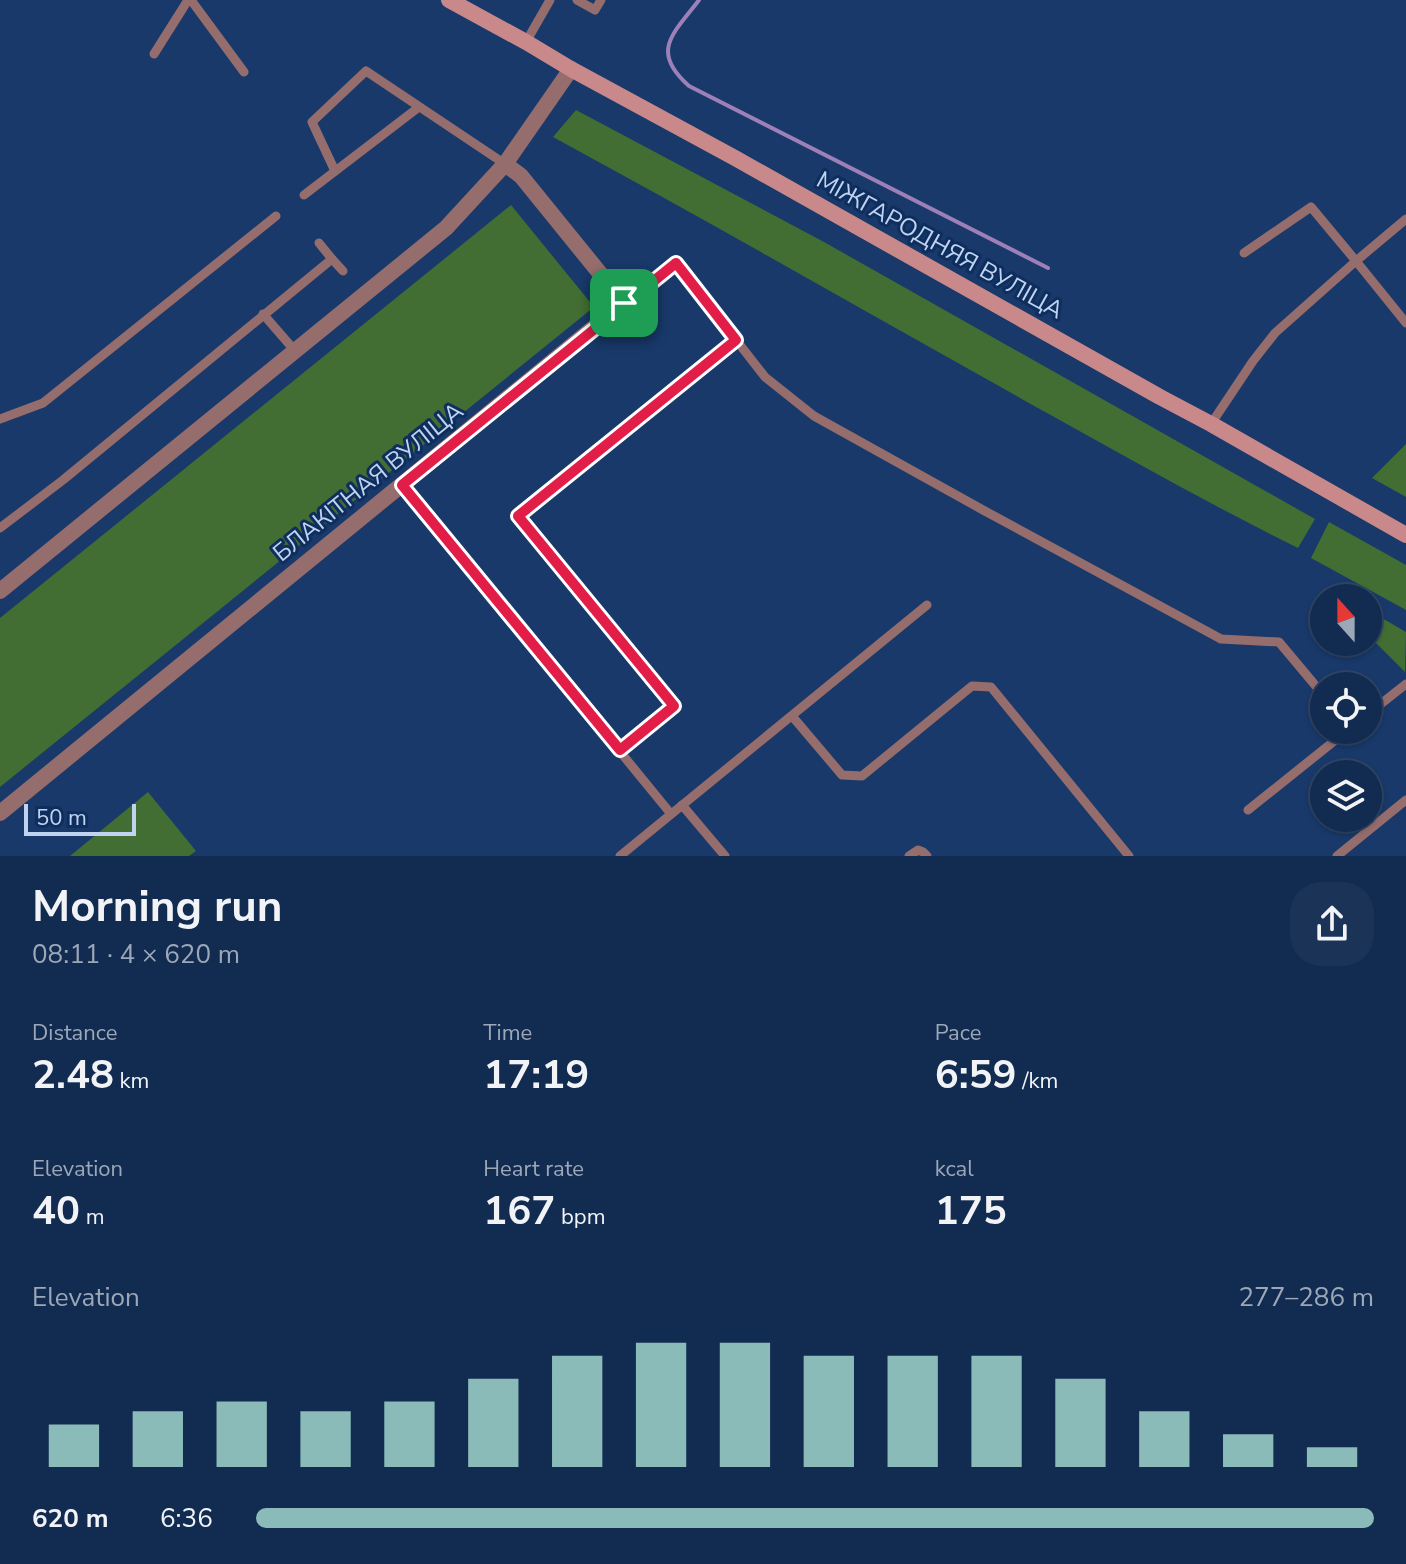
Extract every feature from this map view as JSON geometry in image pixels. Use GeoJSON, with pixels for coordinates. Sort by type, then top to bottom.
{"type":"FeatureCollection","features":[{"type":"Feature","properties":{"kind":"main road","name":"МІЖГАРОДНЯЯ ВУЛІЦА"},"geometry":{"type":"LineString","coordinates":[[449,0],[1406,535]]}},
{"type":"Feature","properties":{"kind":"street"},"geometry":{"type":"LineString","coordinates":[[0,591],[446,228],[505,164],[571,69]]}},
{"type":"Feature","properties":{"kind":"street"},"geometry":{"type":"LineString","coordinates":[[505,164],[521,176],[624,303]]}},
{"type":"Feature","properties":{"kind":"street","name":"БЛАКІТНАЯ ВУЛІЦА"},"geometry":{"type":"LineString","coordinates":[[0,813],[624,303]]}},
{"type":"Feature","properties":{"kind":"lane"},"geometry":{"type":"LineString","coordinates":[[154,54],[189,0],[244,72]]}},
{"type":"Feature","properties":{"kind":"lane"},"geometry":{"type":"LineString","coordinates":[[526,42],[550,0]]}},
{"type":"Feature","properties":{"kind":"lane"},"geometry":{"type":"LineString","coordinates":[[577,0],[595,10],[601,0]]}},
{"type":"Feature","properties":{"kind":"lane"},"geometry":{"type":"LineString","coordinates":[[335,171],[312,122],[366,71],[505,164]]}},
{"type":"Feature","properties":{"kind":"lane"},"geometry":{"type":"LineString","coordinates":[[304,195],[419,107]]}},
{"type":"Feature","properties":{"kind":"lane"},"geometry":{"type":"LineString","coordinates":[[1244,253],[1311,207],[1406,323]]}},
{"type":"Feature","properties":{"kind":"lane"},"geometry":{"type":"LineString","coordinates":[[0,419],[43,403],[276,216]]}},
{"type":"Feature","properties":{"kind":"lane"},"geometry":{"type":"LineString","coordinates":[[1211,424],[1275,333],[1406,219]]}},
{"type":"Feature","properties":{"kind":"lane"},"geometry":{"type":"LineString","coordinates":[[319,243],[343,271]]}},
{"type":"Feature","properties":{"kind":"lane"},"geometry":{"type":"LineString","coordinates":[[0,528],[332,259]]}},
{"type":"Feature","properties":{"kind":"lane"},"geometry":{"type":"LineString","coordinates":[[624,303],[676,263],[765,377],[814,416],[1221,639],[1279,642],[1310,679]]}},
{"type":"Feature","properties":{"kind":"lane"},"geometry":{"type":"LineString","coordinates":[[263,314],[296,352]]}},
{"type":"Feature","properties":{"kind":"lane"},"geometry":{"type":"LineString","coordinates":[[620,750],[674,706],[518,516],[736,340]]}},
{"type":"Feature","properties":{"kind":"lane"},"geometry":{"type":"LineString","coordinates":[[402,485],[671,814]]}},
{"type":"Feature","properties":{"kind":"lane"},"geometry":{"type":"LineString","coordinates":[[620,856],[927,605]]}},
{"type":"Feature","properties":{"kind":"lane"},"geometry":{"type":"LineString","coordinates":[[1382,703],[1406,684]]}},
{"type":"Feature","properties":{"kind":"lane"},"geometry":{"type":"LineString","coordinates":[[792,716],[842,775],[862,776],[972,686],[991,687],[1129,856]]}},
{"type":"Feature","properties":{"kind":"lane"},"geometry":{"type":"LineString","coordinates":[[1248,810],[1330,744]]}},
{"type":"Feature","properties":{"kind":"lane"},"geometry":{"type":"LineString","coordinates":[[1344,854],[1406,800]]}},
{"type":"Feature","properties":{"kind":"lane"},"geometry":{"type":"LineString","coordinates":[[682,805],[725,856]]}},
{"type":"Feature","properties":{"kind":"lane"},"geometry":{"type":"LineString","coordinates":[[909,856],[918,850],[927,856]]}},
{"type":"Feature","properties":{"kind":"green space"},"geometry":{"type":"Polygon","coordinates":[[[576,110],[824,242],[1315,519],[1298,548],[1109,448],[553,137],[576,110]]]}},
{"type":"Feature","properties":{"kind":"green space"},"geometry":{"type":"Polygon","coordinates":[[[511,205],[594,307],[0,787],[0,618],[511,205]]]}},
{"type":"Feature","properties":{"kind":"green space"},"geometry":{"type":"Polygon","coordinates":[[[1406,444],[1406,497],[1372,478],[1406,444]]]}},
{"type":"Feature","properties":{"kind":"green space"},"geometry":{"type":"Polygon","coordinates":[[[1329,522],[1406,565],[1406,610],[1382,597],[1382,584],[1358,584],[1311,558],[1329,522]]]}},
{"type":"Feature","properties":{"kind":"green space"},"geometry":{"type":"Polygon","coordinates":[[[1382,618],[1406,632],[1405,672],[1382,649],[1382,618]]]}},
{"type":"Feature","properties":{"kind":"green space"},"geometry":{"type":"Polygon","coordinates":[[[148,792],[196,851],[189,856],[70,856],[148,792]]]}},
{"type":"Feature","properties":{"kind":"waterway"},"geometry":{"type":"LineString","coordinates":[[699,0],[674,32],[668,52],[677,74],[689,86],[1048,268]]}},
{"type":"Feature","properties":{"kind":"route"},"geometry":{"type":"LineString","coordinates":[[676,263],[736,340],[518,516],[674,706],[620,750],[402,485],[624,303],[676,263]]}}]}
